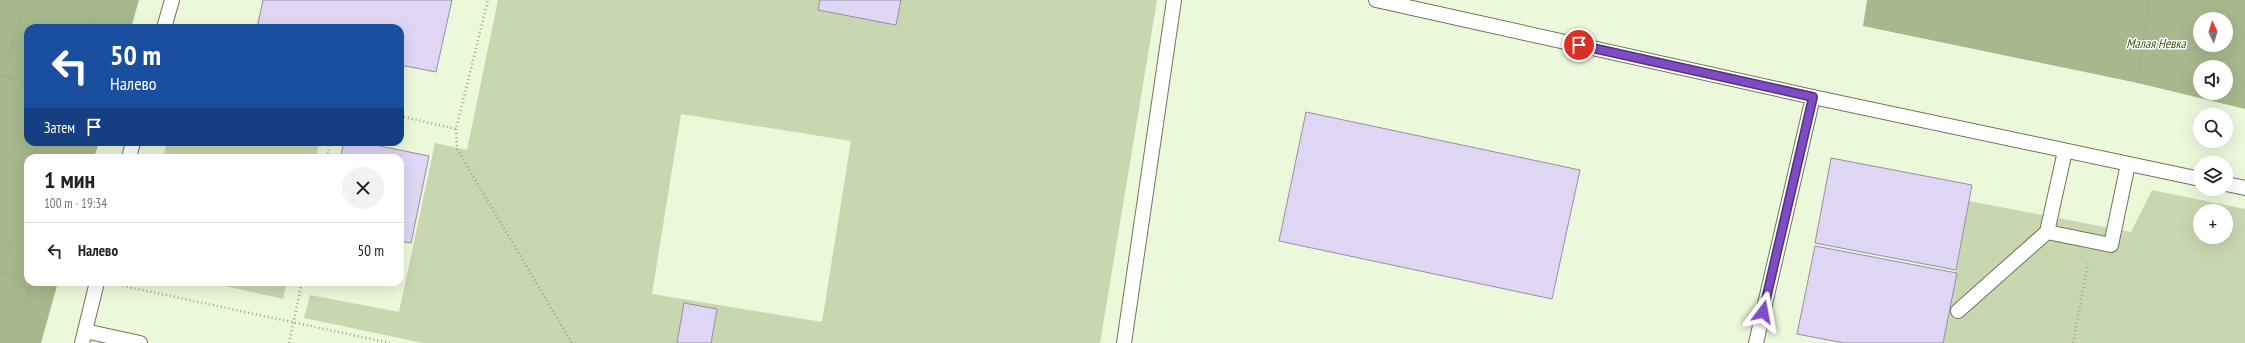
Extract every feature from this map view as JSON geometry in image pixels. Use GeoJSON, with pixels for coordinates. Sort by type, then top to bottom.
{"type":"FeatureCollection","features":[{"type":"Feature","properties":{"kind":"lane"},"geometry":{"type":"LineString","coordinates":[[165,24],[172,0]]}},
{"type":"Feature","properties":{"kind":"lane"},"geometry":{"type":"LineString","coordinates":[[1124,343],[1174,0]]}},
{"type":"Feature","properties":{"kind":"lane"},"geometry":{"type":"LineString","coordinates":[[1376,0],[1813,97],[2193,178]]}},
{"type":"Feature","properties":{"kind":"lane"},"geometry":{"type":"LineString","coordinates":[[1756,343],[1813,97]]}},
{"type":"Feature","properties":{"kind":"lane"},"geometry":{"type":"LineString","coordinates":[[1958,311],[2047,232],[2065,151]]}},
{"type":"Feature","properties":{"kind":"lane"},"geometry":{"type":"LineString","coordinates":[[2047,232],[2111,245],[2128,164]]}},
{"type":"Feature","properties":{"kind":"lane"},"geometry":{"type":"LineString","coordinates":[[2233,185],[2245,188]]}},
{"type":"Feature","properties":{"kind":"lane"},"geometry":{"type":"LineString","coordinates":[[96,286],[83,337],[140,343]]}},
{"type":"Feature","properties":{"kind":"path"},"geometry":{"type":"LineString","coordinates":[[24,82],[2,76],[25,0]]}},
{"type":"Feature","properties":{"kind":"path"},"geometry":{"type":"LineString","coordinates":[[488,0],[456,129],[457,149],[572,343]]}},
{"type":"Feature","properties":{"kind":"path"},"geometry":{"type":"LineString","coordinates":[[2138,83],[2149,0]]}},
{"type":"Feature","properties":{"kind":"path"},"geometry":{"type":"LineString","coordinates":[[90,24],[93,13]]}},
{"type":"Feature","properties":{"kind":"path"},"geometry":{"type":"LineString","coordinates":[[404,117],[456,129]]}},
{"type":"Feature","properties":{"kind":"path"},"geometry":{"type":"LineString","coordinates":[[0,279],[14,234]]}},
{"type":"Feature","properties":{"kind":"path"},"geometry":{"type":"LineString","coordinates":[[2074,343],[2091,241]]}},
{"type":"Feature","properties":{"kind":"path"},"geometry":{"type":"LineString","coordinates":[[1,273],[24,280]]}},
{"type":"Feature","properties":{"kind":"path"},"geometry":{"type":"LineString","coordinates":[[20,322],[30,286]]}},
{"type":"Feature","properties":{"kind":"path"},"geometry":{"type":"LineString","coordinates":[[44,286],[56,290]]}},
{"type":"Feature","properties":{"kind":"path"},"geometry":{"type":"LineString","coordinates":[[123,286],[390,343]]}},
{"type":"Feature","properties":{"kind":"path"},"geometry":{"type":"LineString","coordinates":[[289,343],[301,286]]}},
{"type":"Feature","properties":{"kind":"shaded area"},"geometry":{"type":"Polygon","coordinates":[[[498,0],[1157,0],[1100,343],[423,343],[304,318],[310,295],[399,312],[435,143],[467,150],[498,0]],[[681,114],[652,294],[822,322],[851,141],[681,114]]]}},
{"type":"Feature","properties":{"kind":"shaded area"},"geometry":{"type":"Polygon","coordinates":[[[166,146],[318,146],[317,154],[164,154],[166,146]]]}},
{"type":"Feature","properties":{"kind":"shaded area"},"geometry":{"type":"Polygon","coordinates":[[[2152,190],[2221,204],[2193,204],[2193,244],[2233,244],[2233,207],[2245,209],[2245,343],[1943,343],[1969,201],[2131,232],[2152,190]]]}},
{"type":"Feature","properties":{"kind":"shaded area"},"geometry":{"type":"Polygon","coordinates":[[[225,286],[286,286],[283,299],[225,286]]]}},
{"type":"Feature","properties":{"kind":"water"},"geometry":{"type":"Polygon","coordinates":[[[0,0],[139,0],[132,24],[24,24],[24,146],[98,146],[95,154],[24,154],[24,286],[57,286],[41,343],[0,343],[0,0]]]}},
{"type":"Feature","properties":{"kind":"water","name":"Малая Невка"},"geometry":{"type":"Polygon","coordinates":[[[1867,0],[2245,0],[2245,109],[2208,100],[2233,100],[2233,60],[2193,60],[2193,96],[2138,83],[1863,26],[1867,0]]]}},
{"type":"Feature","properties":{"kind":"building"},"geometry":{"type":"Polygon","coordinates":[[[263,0],[452,0],[436,72],[404,66],[404,24],[258,24],[263,0]]]}},
{"type":"Feature","properties":{"kind":"building"},"geometry":{"type":"Polygon","coordinates":[[[820,0],[901,0],[896,25],[818,10],[820,0]]]}},
{"type":"Feature","properties":{"kind":"building"},"geometry":{"type":"Polygon","coordinates":[[[1306,112],[1580,170],[1552,299],[1279,241],[1306,112]]]}},
{"type":"Feature","properties":{"kind":"building"},"geometry":{"type":"Polygon","coordinates":[[[343,146],[380,146],[429,156],[411,243],[404,242],[404,154],[341,154],[343,146]]]}},
{"type":"Feature","properties":{"kind":"building"},"geometry":{"type":"Polygon","coordinates":[[[1831,158],[1972,185],[1956,270],[1815,243],[1831,158]]]}},
{"type":"Feature","properties":{"kind":"building"},"geometry":{"type":"Polygon","coordinates":[[[1815,246],[1957,273],[1943,343],[1844,343],[1797,334],[1815,246]]]}},
{"type":"Feature","properties":{"kind":"building"},"geometry":{"type":"Polygon","coordinates":[[[684,303],[717,309],[711,343],[677,343],[684,303]]]}},
{"type":"Feature","properties":{"kind":"route"},"geometry":{"type":"LineString","coordinates":[[1579,45],[1813,97],[1763,312]]}}]}
